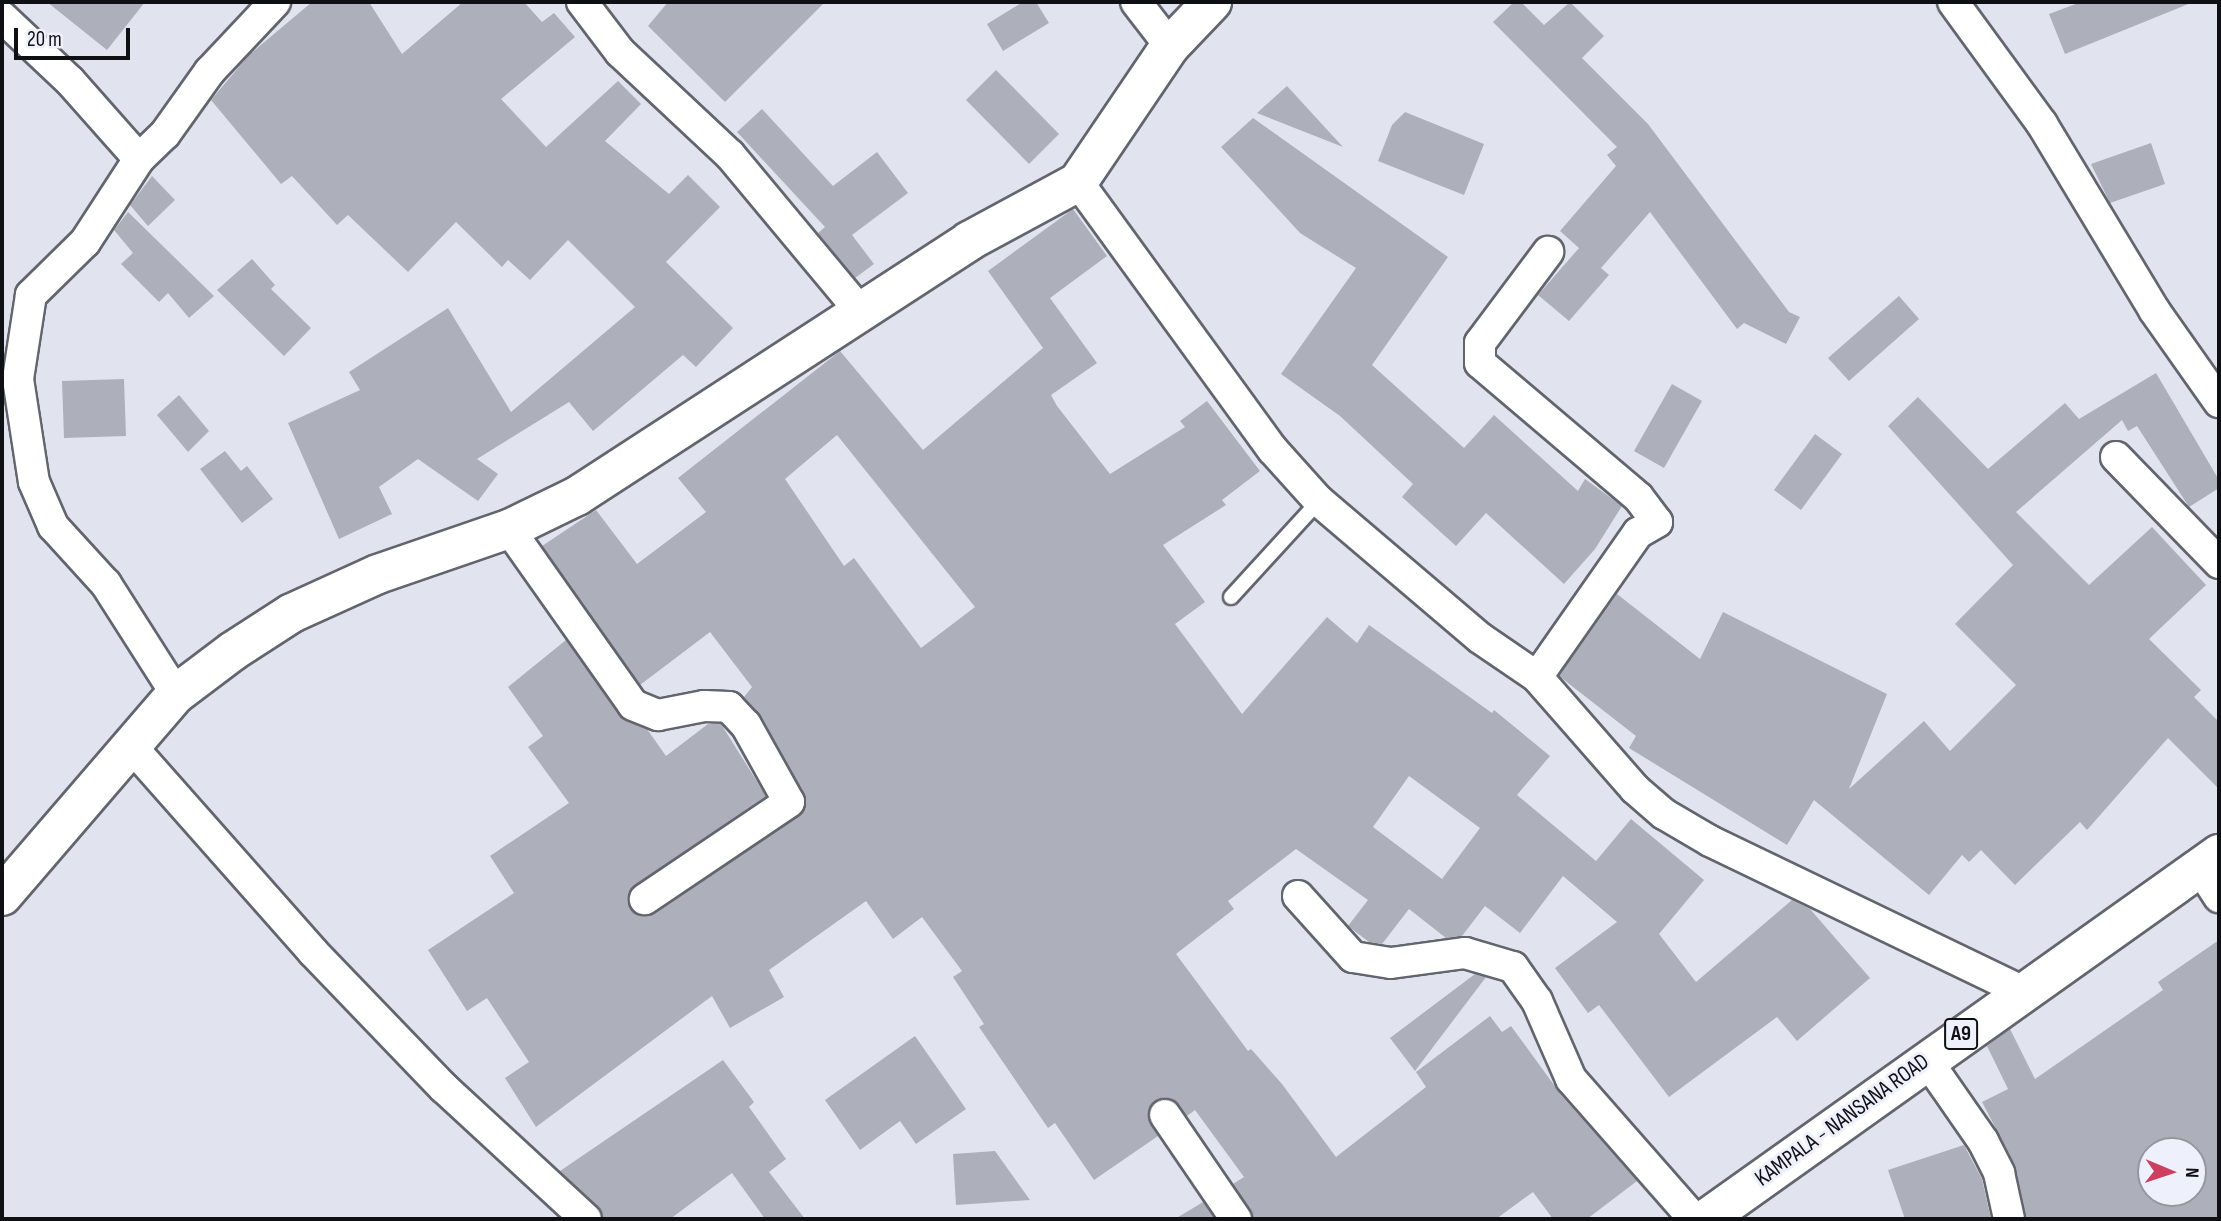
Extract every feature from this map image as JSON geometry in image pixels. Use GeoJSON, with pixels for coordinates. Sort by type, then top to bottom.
{"type":"FeatureCollection","features":[{"type":"Feature","properties":{"kind":"street"},"geometry":{"type":"LineString","coordinates":[[176,694],[106,584],[53,526],[34,482],[18,379],[29,325],[31,295],[85,243],[139,159],[165,134],[209,71],[275,2]]}},
{"type":"Feature","properties":{"kind":"street"},"geometry":{"type":"LineString","coordinates":[[582,2],[620,52],[730,155],[861,312]]}},
{"type":"Feature","properties":{"kind":"street"},"geometry":{"type":"LineString","coordinates":[[1136,2],[1170,46]]}},
{"type":"Feature","properties":{"kind":"street"},"geometry":{"type":"LineString","coordinates":[[2,896],[176,694],[292,613],[378,574],[509,529],[577,496],[661,444],[757,375],[861,312],[969,241],[1078,182],[1170,46],[1212,2]]}},
{"type":"Feature","properties":{"kind":"street"},"geometry":{"type":"LineString","coordinates":[[1953,2],[2042,124],[2154,310],[2219,402]]}},
{"type":"Feature","properties":{"kind":"street"},"geometry":{"type":"LineString","coordinates":[[2,17],[70,81],[139,159]]}},
{"type":"Feature","properties":{"kind":"street"},"geometry":{"type":"LineString","coordinates":[[1078,182],[1273,450],[1319,501],[1480,638],[1537,677],[1635,789],[1664,814],[1710,841],[2022,991]]}},
{"type":"Feature","properties":{"kind":"street"},"geometry":{"type":"LineString","coordinates":[[1537,677],[1638,533],[1657,522],[1638,497],[1480,363],[1480,343],[1548,252]]}},
{"type":"Feature","properties":{"kind":"street"},"geometry":{"type":"LineString","coordinates":[[2,339],[29,325]]}},
{"type":"Feature","properties":{"kind":"street"},"geometry":{"type":"LineString","coordinates":[[2116,457],[2219,563]]}},
{"type":"Feature","properties":{"kind":"street"},"geometry":{"type":"LineString","coordinates":[[509,529],[633,705],[658,715],[704,706],[729,707],[746,725],[789,802],[645,899]]}},
{"type":"Feature","properties":{"kind":"street"},"geometry":{"type":"LineString","coordinates":[[131,746],[444,1088],[586,1219]]}},
{"type":"Feature","properties":{"kind":"street","name":"KAMPALA - NANSANA ROAD"},"geometry":{"type":"LineString","coordinates":[[1706,1219],[2022,991],[2213,873]]}},
{"type":"Feature","properties":{"kind":"street"},"geometry":{"type":"LineString","coordinates":[[1298,896],[1353,957],[1391,963],[1465,953],[1513,967],[1537,1000],[1571,1079],[1694,1219]]}},
{"type":"Feature","properties":{"kind":"street"},"geometry":{"type":"LineString","coordinates":[[1926,1059],[1983,1140],[1999,1173],[2009,1219]]}},
{"type":"Feature","properties":{"kind":"street"},"geometry":{"type":"LineString","coordinates":[[1165,1115],[1236,1219]]}},
{"type":"Feature","properties":{"kind":"lane"},"geometry":{"type":"LineString","coordinates":[[1231,597],[1319,501]]}},
{"type":"Feature","properties":{"kind":"building"},"geometry":{"type":"Polygon","coordinates":[[[47,2],[145,2],[107,50],[47,2]]]}},
{"type":"Feature","properties":{"kind":"building"},"geometry":{"type":"Polygon","coordinates":[[[312,2],[369,2],[402,54],[463,2],[524,2],[542,22],[554,13],[575,37],[501,99],[546,147],[618,81],[641,104],[605,141],[669,194],[688,175],[720,207],[666,262],[733,328],[696,367],[683,355],[593,431],[569,402],[477,459],[498,474],[478,501],[418,459],[379,487],[392,514],[339,539],[288,423],[360,390],[349,372],[448,308],[511,412],[635,307],[568,240],[530,280],[508,260],[502,267],[456,222],[408,272],[348,215],[337,225],[292,176],[281,184],[211,100],[249,55],[312,2]]]}},
{"type":"Feature","properties":{"kind":"building"},"geometry":{"type":"Polygon","coordinates":[[[668,2],[825,2],[725,102],[648,26],[668,2]]]}},
{"type":"Feature","properties":{"kind":"building"},"geometry":{"type":"Polygon","coordinates":[[[1023,2],[1036,2],[1049,23],[1003,51],[987,24],[1023,2]]]}},
{"type":"Feature","properties":{"kind":"building"},"geometry":{"type":"Polygon","coordinates":[[[1514,2],[1521,2],[1544,25],[1570,2],[1604,36],[1582,58],[1648,124],[1789,312],[1800,317],[1786,344],[1744,323],[1737,329],[1650,212],[1601,268],[1609,275],[1569,321],[1538,295],[1579,248],[1560,231],[1616,166],[1607,155],[1617,147],[1493,22],[1514,2]]]}},
{"type":"Feature","properties":{"kind":"building"},"geometry":{"type":"Polygon","coordinates":[[[2081,2],[2191,3],[2065,54],[2049,14],[2081,2]]]}},
{"type":"Feature","properties":{"kind":"building"},"geometry":{"type":"Polygon","coordinates":[[[996,70],[1059,134],[1029,164],[966,100],[996,70]]]}},
{"type":"Feature","properties":{"kind":"building"},"geometry":{"type":"Polygon","coordinates":[[[1287,86],[1343,147],[1257,113],[1287,86]]]}},
{"type":"Feature","properties":{"kind":"building"},"geometry":{"type":"Polygon","coordinates":[[[762,109],[833,186],[877,152],[908,193],[852,235],[874,264],[855,278],[818,233],[825,227],[737,132],[762,109]]]}},
{"type":"Feature","properties":{"kind":"building"},"geometry":{"type":"Polygon","coordinates":[[[1405,112],[1484,144],[1464,195],[1378,161],[1392,125],[1405,112]]]}},
{"type":"Feature","properties":{"kind":"building"},"geometry":{"type":"Polygon","coordinates":[[[1253,118],[1448,257],[1372,365],[1464,448],[1494,415],[1578,491],[1585,479],[1622,506],[1595,549],[1564,584],[1486,513],[1456,546],[1402,497],[1413,484],[1340,416],[1281,374],[1356,268],[1300,233],[1221,147],[1253,118]]]}},
{"type":"Feature","properties":{"kind":"building"},"geometry":{"type":"Polygon","coordinates":[[[2151,143],[2165,184],[2110,203],[2091,164],[2151,143]]]}},
{"type":"Feature","properties":{"kind":"building"},"geometry":{"type":"Polygon","coordinates":[[[152,176],[175,200],[148,226],[130,205],[152,176]]]}},
{"type":"Feature","properties":{"kind":"building"},"geometry":{"type":"Polygon","coordinates":[[[1073,209],[1107,256],[1050,298],[1097,363],[1051,395],[1057,406],[1110,474],[1185,427],[1180,421],[1207,401],[1260,471],[1222,500],[1226,505],[1163,545],[1205,602],[1175,624],[1242,714],[1327,617],[1357,643],[1369,625],[1492,713],[1494,710],[1550,756],[1517,795],[1596,861],[1631,819],[1704,880],[1659,934],[1696,982],[1792,900],[1810,909],[1870,978],[1797,1041],[1777,1017],[1669,1097],[1599,1005],[1588,1013],[1555,968],[1617,922],[1563,876],[1520,933],[1485,906],[1462,936],[1446,938],[1409,909],[1382,944],[1369,942],[1348,926],[1368,900],[1296,849],[1228,901],[1234,909],[1176,954],[1248,1051],[1251,1049],[1282,1084],[1336,1157],[1426,1087],[1416,1072],[1490,1016],[1502,1032],[1511,1026],[1562,1096],[1637,1181],[1587,1219],[1553,1219],[1533,1192],[1496,1219],[1253,1219],[1233,1184],[1244,1177],[1195,1110],[1187,1116],[1173,1100],[1164,1098],[1155,1101],[1148,1116],[1158,1136],[1094,1180],[1055,1123],[1048,1128],[979,1027],[984,1024],[953,977],[962,971],[922,917],[893,939],[866,901],[769,970],[784,997],[730,1028],[712,996],[536,1127],[505,1078],[529,1062],[487,998],[467,1011],[428,950],[514,893],[490,856],[569,803],[528,747],[543,736],[508,687],[566,640],[619,715],[647,729],[666,756],[708,724],[721,724],[766,796],[635,885],[628,901],[637,914],[655,914],[804,811],[804,793],[761,716],[744,697],[752,687],[710,632],[640,685],[542,546],[596,510],[637,564],[706,512],[678,478],[840,351],[923,450],[1043,348],[988,271],[1073,209]],[[837,435],[785,479],[844,566],[854,558],[921,648],[975,607],[837,435]],[[1409,776],[1373,827],[1442,879],[1480,828],[1409,776]]]}},
{"type":"Feature","properties":{"kind":"building"},"geometry":{"type":"Polygon","coordinates":[[[128,212],[214,296],[189,318],[168,293],[159,302],[121,264],[133,253],[114,230],[128,212]]]}},
{"type":"Feature","properties":{"kind":"building"},"geometry":{"type":"Polygon","coordinates":[[[252,259],[275,285],[271,289],[311,328],[284,356],[217,290],[252,259]]]}},
{"type":"Feature","properties":{"kind":"building"},"geometry":{"type":"Polygon","coordinates":[[[1899,296],[1919,319],[1849,381],[1828,358],[1899,296]]]}},
{"type":"Feature","properties":{"kind":"building"},"geometry":{"type":"Polygon","coordinates":[[[2156,373],[2219,480],[2219,488],[2189,507],[2137,426],[2128,431],[2122,420],[2016,512],[2089,585],[2152,527],[2206,585],[2149,639],[2201,690],[2194,697],[2219,722],[2219,789],[2168,738],[2087,830],[2080,822],[2015,885],[1981,850],[1969,862],[1962,855],[1929,895],[1814,800],[1787,845],[1629,748],[1636,736],[1559,676],[1617,594],[1700,659],[1723,612],[1887,694],[1849,789],[1924,721],[1950,751],[2016,685],[1955,624],[2013,565],[1888,426],[1918,397],[1988,469],[2065,403],[2079,419],[2156,373]]]}},
{"type":"Feature","properties":{"kind":"building"},"geometry":{"type":"Polygon","coordinates":[[[124,379],[126,436],[64,438],[62,381],[124,379]]]}},
{"type":"Feature","properties":{"kind":"building"},"geometry":{"type":"Polygon","coordinates":[[[1672,384],[1702,401],[1664,468],[1634,451],[1672,384]]]}},
{"type":"Feature","properties":{"kind":"building"},"geometry":{"type":"Polygon","coordinates":[[[179,395],[209,431],[188,452],[157,415],[179,395]]]}},
{"type":"Feature","properties":{"kind":"building"},"geometry":{"type":"Polygon","coordinates":[[[1815,434],[1842,454],[1801,510],[1774,490],[1815,434]]]}},
{"type":"Feature","properties":{"kind":"building"},"geometry":{"type":"Polygon","coordinates":[[[225,451],[241,471],[247,466],[273,499],[242,523],[200,469],[225,451]]]}},
{"type":"Feature","properties":{"kind":"building"},"geometry":{"type":"Polygon","coordinates":[[[2219,940],[2219,1219],[2026,1219],[2015,1165],[1982,1102],[2008,1089],[1987,1046],[2010,1029],[2035,1079],[2163,990],[2158,982],[2219,940]]]}},
{"type":"Feature","properties":{"kind":"building"},"geometry":{"type":"Polygon","coordinates":[[[1475,974],[1486,977],[1415,1071],[1390,1038],[1475,974]]]}},
{"type":"Feature","properties":{"kind":"building"},"geometry":{"type":"Polygon","coordinates":[[[915,1036],[966,1109],[916,1144],[900,1121],[860,1150],[825,1100],[915,1036]]]}},
{"type":"Feature","properties":{"kind":"building"},"geometry":{"type":"Polygon","coordinates":[[[723,1060],[754,1102],[749,1107],[786,1159],[769,1172],[805,1219],[765,1219],[732,1173],[670,1219],[603,1219],[598,1206],[560,1171],[723,1060]]]}},
{"type":"Feature","properties":{"kind":"building"},"geometry":{"type":"Polygon","coordinates":[[[1964,1145],[1982,1179],[1991,1219],[1905,1219],[1888,1170],[1964,1145]]]}},
{"type":"Feature","properties":{"kind":"building"},"geometry":{"type":"Polygon","coordinates":[[[995,1151],[1030,1200],[956,1205],[953,1154],[995,1151]]]}},
{"type":"Feature","properties":{"kind":"building"},"geometry":{"type":"Polygon","coordinates":[[[1203,1202],[1215,1219],[1175,1219],[1203,1202]]]}}]}
